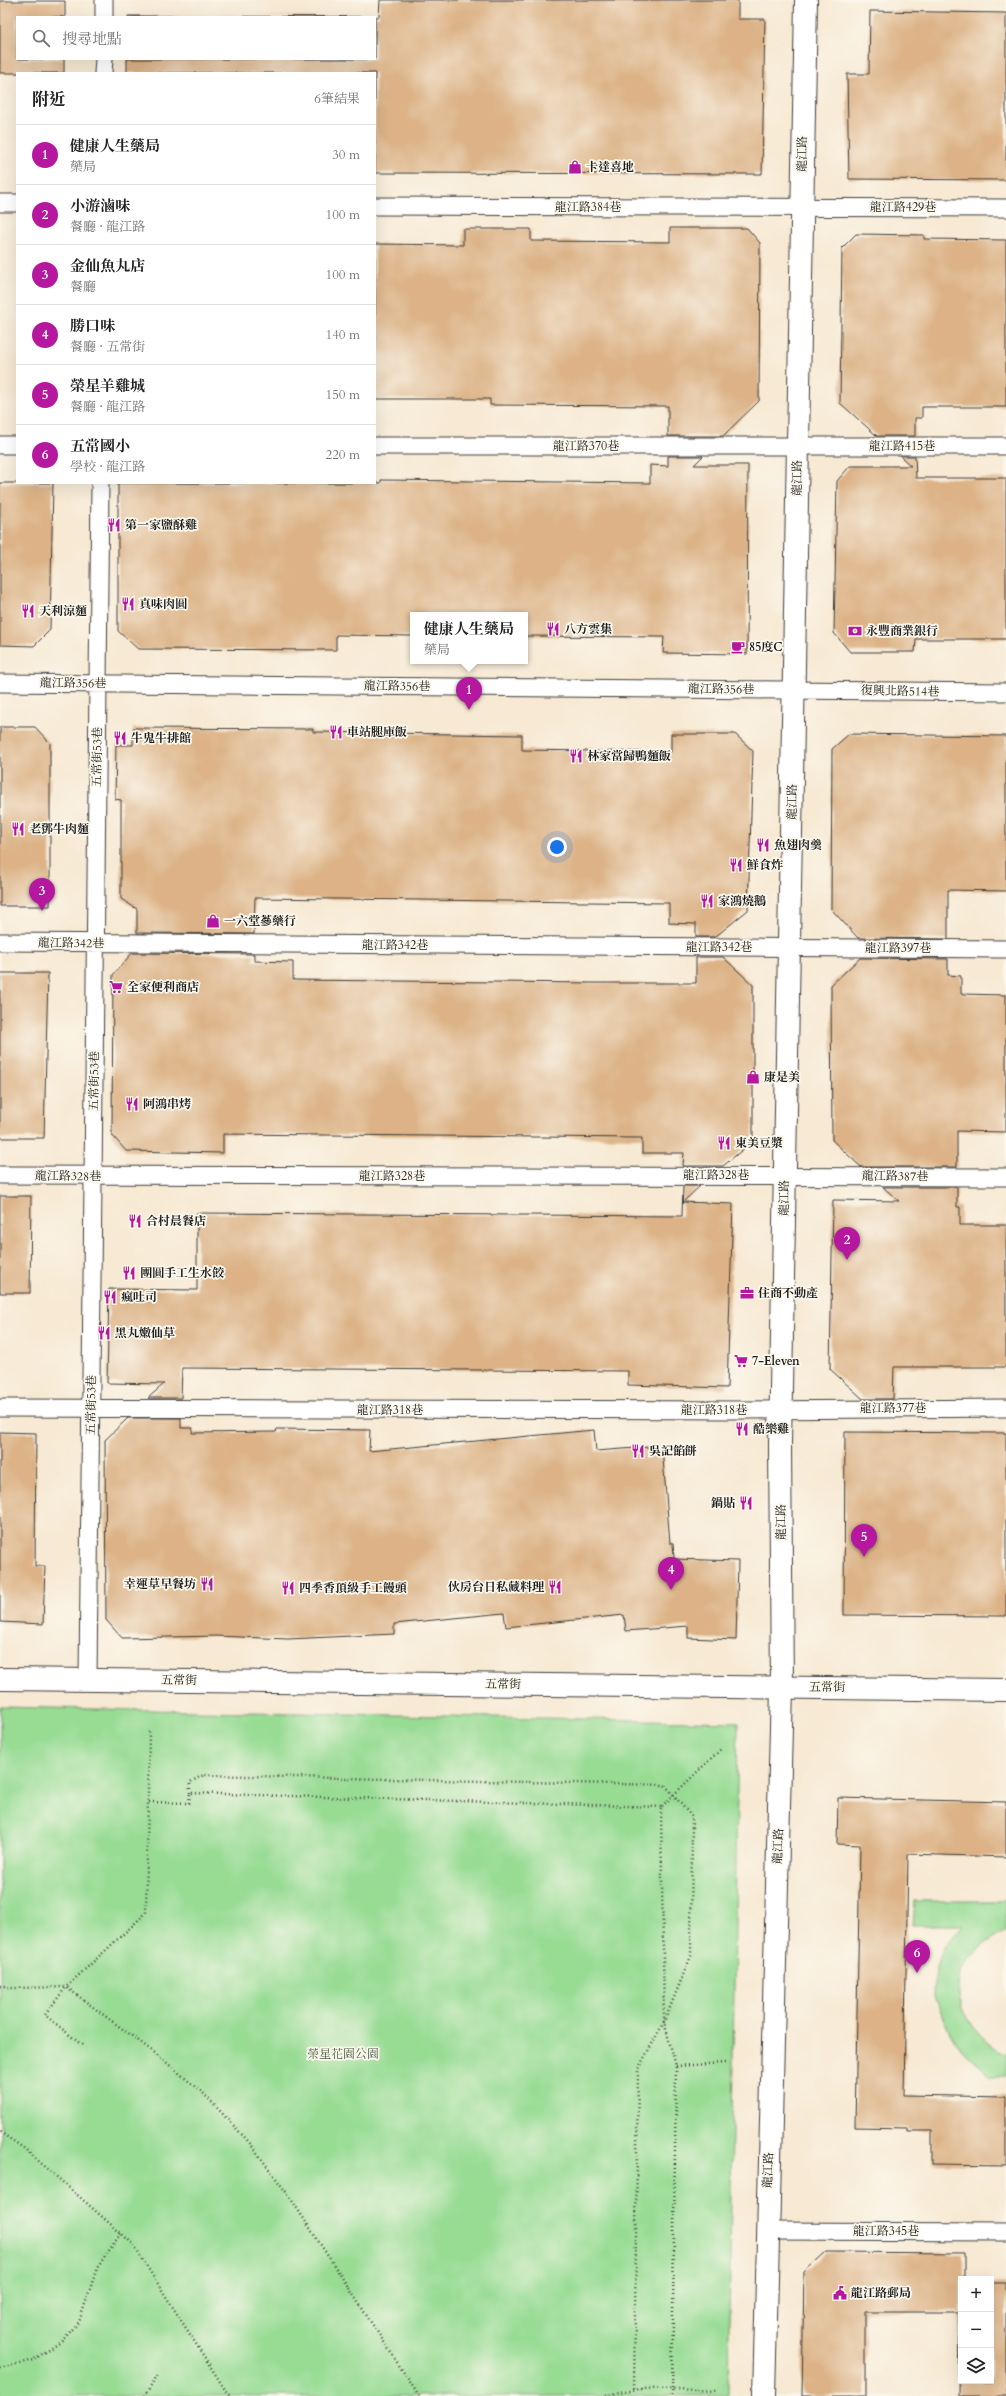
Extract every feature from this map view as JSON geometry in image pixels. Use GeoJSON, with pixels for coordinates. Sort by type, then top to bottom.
{"type":"FeatureCollection","features":[{"type":"Feature","properties":{"kind":"street","name":"龍江路"},"geometry":{"type":"LineString","coordinates":[[764,2396],[767,2230],[782,1688],[781,1409],[801,207],[806,0]]}},
{"type":"Feature","properties":{"kind":"street","name":"五常街"},"geometry":{"type":"LineString","coordinates":[[0,1679],[1006,1690]]}},
{"type":"Feature","properties":{"kind":"lane"},"geometry":{"type":"LineString","coordinates":[[104,0],[104,16]]}},
{"type":"Feature","properties":{"kind":"lane"},"geometry":{"type":"LineString","coordinates":[[103,72],[104,60]]}},
{"type":"Feature","properties":{"kind":"lane"},"geometry":{"type":"LineString","coordinates":[[0,203],[16,203]]}},
{"type":"Feature","properties":{"kind":"lane","name":"龍江路384巷"},"geometry":{"type":"LineString","coordinates":[[376,206],[801,207]]}},
{"type":"Feature","properties":{"kind":"lane","name":"龍江路429巷"},"geometry":{"type":"LineString","coordinates":[[801,207],[1006,208]]}},
{"type":"Feature","properties":{"kind":"lane"},"geometry":{"type":"LineString","coordinates":[[0,445],[16,445]]}},
{"type":"Feature","properties":{"kind":"lane","name":"龍江路370巷"},"geometry":{"type":"LineString","coordinates":[[376,446],[797,446]]}},
{"type":"Feature","properties":{"kind":"lane","name":"龍江路415巷"},"geometry":{"type":"LineString","coordinates":[[797,446],[1006,446]]}},
{"type":"Feature","properties":{"kind":"lane","name":"五常街53巷"},"geometry":{"type":"LineString","coordinates":[[88,1679],[100,484]]}},
{"type":"Feature","properties":{"kind":"lane","name":"龍江路356巷"},"geometry":{"type":"LineString","coordinates":[[0,683],[794,690]]}},
{"type":"Feature","properties":{"kind":"lane","name":"復興北路514巷"},"geometry":{"type":"LineString","coordinates":[[794,690],[1006,692]]}},
{"type":"Feature","properties":{"kind":"lane","name":"龍江路342巷"},"geometry":{"type":"LineString","coordinates":[[0,942],[789,948]]}},
{"type":"Feature","properties":{"kind":"lane","name":"龍江路397巷"},"geometry":{"type":"LineString","coordinates":[[789,948],[1006,949]]}},
{"type":"Feature","properties":{"kind":"lane","name":"龍江路328巷"},"geometry":{"type":"LineString","coordinates":[[0,1175],[93,1177],[785,1175]]}},
{"type":"Feature","properties":{"kind":"lane","name":"龍江路387巷"},"geometry":{"type":"LineString","coordinates":[[785,1175],[1006,1177]]}},
{"type":"Feature","properties":{"kind":"lane","name":"龍江路318巷"},"geometry":{"type":"LineString","coordinates":[[0,1408],[781,1409]]}},
{"type":"Feature","properties":{"kind":"lane","name":"龍江路377巷"},"geometry":{"type":"LineString","coordinates":[[781,1409],[1006,1408]]}},
{"type":"Feature","properties":{"kind":"lane","name":"龍江路345巷"},"geometry":{"type":"LineString","coordinates":[[767,2230],[1006,2232]]}},
{"type":"Feature","properties":{"kind":"path"},"geometry":{"type":"LineString","coordinates":[[82,2046],[45,2016],[66,1987],[146,1913],[149,1731]]}},
{"type":"Feature","properties":{"kind":"path"},"geometry":{"type":"LineString","coordinates":[[190,1793],[661,1807],[722,1748]]}},
{"type":"Feature","properties":{"kind":"path"},"geometry":{"type":"LineString","coordinates":[[149,1802],[189,1803],[190,1782],[204,1775],[665,1785],[692,1817],[691,1956],[664,2022],[638,2069],[634,2390]]}},
{"type":"Feature","properties":{"kind":"path"},"geometry":{"type":"LineString","coordinates":[[661,1807],[664,2022],[676,2066],[672,2396]]}},
{"type":"Feature","properties":{"kind":"path"},"geometry":{"type":"LineString","coordinates":[[0,1985],[11,1988],[66,1987],[160,2057],[204,2094],[249,2142],[289,2196],[419,2396]]}},
{"type":"Feature","properties":{"kind":"path"},"geometry":{"type":"LineString","coordinates":[[676,2066],[725,2063]]}},
{"type":"Feature","properties":{"kind":"path"},"geometry":{"type":"LineString","coordinates":[[0,2132],[25,2149],[132,2243],[224,2388],[232,2396]]}},
{"type":"Feature","properties":{"kind":"path"},"geometry":{"type":"LineString","coordinates":[[0,2368],[33,2360],[61,2342],[79,2322],[97,2268],[121,2233]]}},
{"type":"Feature","properties":{"kind":"path"},"geometry":{"type":"LineString","coordinates":[[144,2396],[159,2373]]}},
{"type":"Feature","properties":{"kind":"path"},"geometry":{"type":"LineString","coordinates":[[606,2396],[616,2392],[634,2390],[718,2391]]}},
{"type":"Feature","properties":{"kind":"green space","name":"榮星花園公園"},"geometry":{"type":"Polygon","coordinates":[[[0,1707],[738,1722],[728,2396],[0,2396],[0,1707]]]}},
{"type":"Feature","properties":{"kind":"green space"},"geometry":{"type":"Polygon","coordinates":[[[915,1901],[1006,1901],[1006,1930],[981,1947],[970,1957],[962,1969],[958,1981],[962,2006],[968,2019],[986,2040],[1006,2054],[1006,2076],[991,2076],[970,2057],[954,2039],[934,1997],[936,1967],[945,1946],[963,1925],[913,1925],[915,1901]]]}},
{"type":"Feature","properties":{"kind":"building"},"geometry":{"type":"Polygon","coordinates":[[[380,0],[738,0],[738,19],[765,19],[762,174],[376,173],[376,72],[127,72],[127,60],[376,60],[376,17],[379,17],[380,0]]]}},
{"type":"Feature","properties":{"kind":"building"},"geometry":{"type":"Polygon","coordinates":[[[0,1],[65,1],[65,16],[16,16],[16,60],[64,60],[64,72],[0,73],[0,1]]]}},
{"type":"Feature","properties":{"kind":"building"},"geometry":{"type":"Polygon","coordinates":[[[870,11],[1006,13],[1006,180],[849,179],[847,74],[869,74],[870,11]]]}},
{"type":"Feature","properties":{"kind":"building"},"geometry":{"type":"Polygon","coordinates":[[[670,228],[747,228],[760,243],[759,401],[723,436],[668,436],[668,406],[490,405],[490,399],[376,399],[376,244],[463,245],[463,229],[531,229],[531,241],[670,242],[670,228]]]}},
{"type":"Feature","properties":{"kind":"building"},"geometry":{"type":"Polygon","coordinates":[[[856,234],[924,235],[924,239],[1006,240],[1006,407],[922,407],[922,418],[915,418],[915,436],[877,436],[840,403],[842,248],[856,234]]]}},
{"type":"Feature","properties":{"kind":"building"},"geometry":{"type":"Polygon","coordinates":[[[668,456],[703,456],[694,465],[748,465],[747,654],[663,653],[664,637],[528,636],[528,612],[410,612],[410,636],[336,635],[336,650],[138,649],[118,631],[118,484],[376,484],[381,483],[381,480],[650,483],[650,465],[668,466],[668,456]]]}},
{"type":"Feature","properties":{"kind":"building"},"geometry":{"type":"Polygon","coordinates":[[[900,456],[915,456],[916,478],[1006,478],[1006,639],[916,639],[915,652],[850,652],[834,633],[837,481],[850,466],[911,466],[900,456]]]}},
{"type":"Feature","properties":{"kind":"building"},"geometry":{"type":"Polygon","coordinates":[[[0,483],[53,484],[50,630],[34,646],[0,645],[0,483]]]}},
{"type":"Feature","properties":{"kind":"building"},"geometry":{"type":"Polygon","coordinates":[[[0,727],[35,727],[50,743],[50,906],[0,906],[0,727]]]}},
{"type":"Feature","properties":{"kind":"building"},"geometry":{"type":"Polygon","coordinates":[[[133,728],[313,729],[313,732],[522,735],[522,750],[671,752],[671,734],[735,734],[753,751],[748,910],[715,937],[696,937],[696,924],[669,923],[669,903],[255,898],[254,934],[137,933],[137,909],[121,899],[121,800],[115,799],[116,745],[133,745],[133,728]]]}},
{"type":"Feature","properties":{"kind":"building"},"geometry":{"type":"Polygon","coordinates":[[[849,734],[1006,736],[1006,891],[948,890],[948,939],[858,938],[831,909],[832,749],[849,734]]]}},
{"type":"Feature","properties":{"kind":"building"},"geometry":{"type":"Polygon","coordinates":[[[132,953],[254,954],[254,961],[293,962],[293,980],[593,983],[696,983],[696,957],[723,957],[753,985],[753,1141],[723,1166],[683,1166],[684,1153],[642,1153],[642,1138],[223,1134],[223,1153],[126,1151],[112,1135],[113,975],[132,953]]]}},
{"type":"Feature","properties":{"kind":"building"},"geometry":{"type":"Polygon","coordinates":[[[860,958],[948,959],[948,975],[961,976],[961,994],[1006,995],[1006,1132],[957,1131],[957,1167],[861,1167],[832,1140],[831,985],[860,958]]]}},
{"type":"Feature","properties":{"kind":"building"},"geometry":{"type":"Polygon","coordinates":[[[0,973],[48,973],[44,1138],[0,1138],[0,973]]]}},
{"type":"Feature","properties":{"kind":"building"},"geometry":{"type":"Polygon","coordinates":[[[683,1186],[700,1186],[683,1202],[733,1204],[727,1388],[628,1385],[628,1371],[182,1368],[181,1398],[148,1398],[164,1384],[107,1383],[109,1289],[197,1290],[197,1213],[682,1216],[683,1186]]]}},
{"type":"Feature","properties":{"kind":"building"},"geometry":{"type":"Polygon","coordinates":[[[883,1187],[957,1187],[957,1207],[960,1207],[960,1225],[1006,1225],[1006,1367],[894,1367],[893,1399],[863,1399],[830,1369],[833,1200],[899,1201],[883,1187]]]}},
{"type":"Feature","properties":{"kind":"building"},"geometry":{"type":"Polygon","coordinates":[[[0,1196],[31,1196],[30,1293],[0,1293],[0,1196]]]}},
{"type":"Feature","properties":{"kind":"building"},"geometry":{"type":"Polygon","coordinates":[[[128,1418],[181,1418],[181,1428],[193,1428],[192,1433],[276,1432],[277,1429],[370,1430],[369,1451],[594,1430],[596,1451],[662,1446],[670,1543],[673,1543],[674,1559],[738,1561],[736,1640],[688,1638],[688,1626],[626,1631],[624,1615],[506,1627],[504,1613],[394,1624],[394,1634],[288,1639],[216,1636],[122,1638],[106,1620],[105,1440],[128,1418]]]}},
{"type":"Feature","properties":{"kind":"building"},"geometry":{"type":"Polygon","coordinates":[[[0,1432],[36,1433],[35,1566],[45,1566],[43,1624],[0,1622],[0,1432]]]}},
{"type":"Feature","properties":{"kind":"building"},"geometry":{"type":"Polygon","coordinates":[[[845,1432],[1006,1433],[1006,1616],[844,1615],[845,1432]]]}},
{"type":"Feature","properties":{"kind":"building"},"geometry":{"type":"Polygon","coordinates":[[[838,1798],[1006,1802],[1006,1857],[908,1854],[904,2095],[1006,2097],[1006,2165],[932,2164],[932,2131],[908,2131],[908,2128],[855,2127],[860,1845],[837,1844],[838,1798]]]}},
{"type":"Feature","properties":{"kind":"building"},"geometry":{"type":"Polygon","coordinates":[[[826,2252],[964,2253],[964,2276],[958,2276],[958,2312],[865,2312],[865,2396],[802,2396],[804,2272],[826,2252]]]}},
{"type":"Feature","properties":{"kind":"building"},"geometry":{"type":"Polygon","coordinates":[[[994,2283],[1006,2283],[1006,2396],[958,2396],[958,2384],[994,2384],[994,2283]]]}},
{"type":"Feature","properties":{"kind":"place","name":"卡達喜地"},"geometry":{"type":"Point","coordinates":[575,167]}},
{"type":"Feature","properties":{"kind":"place","name":"第一家鹽酥雞"},"geometry":{"type":"Point","coordinates":[114,525]}},
{"type":"Feature","properties":{"kind":"place","name":"真味肉圓"},"geometry":{"type":"Point","coordinates":[128,604]}},
{"type":"Feature","properties":{"kind":"place","name":"天利涼麵"},"geometry":{"type":"Point","coordinates":[28,611]}},
{"type":"Feature","properties":{"kind":"place","name":"八方雲集"},"geometry":{"type":"Point","coordinates":[553,629]}},
{"type":"Feature","properties":{"kind":"place","name":"永豐商業銀行"},"geometry":{"type":"Point","coordinates":[855,631]}},
{"type":"Feature","properties":{"kind":"place","name":"85度C"},"geometry":{"type":"Point","coordinates":[738,647]}},
{"type":"Feature","properties":{"kind":"place","name":"健康人生藥局"},"geometry":{"type":"Point","coordinates":[469,710]}},
{"type":"Feature","properties":{"kind":"place","name":"車站腿庫飯"},"geometry":{"type":"Point","coordinates":[336,732]}},
{"type":"Feature","properties":{"kind":"place","name":"牛鬼牛排館"},"geometry":{"type":"Point","coordinates":[120,738]}},
{"type":"Feature","properties":{"kind":"place","name":"林家當歸鴨麵飯"},"geometry":{"type":"Point","coordinates":[576,756]}},
{"type":"Feature","properties":{"kind":"place","name":"老鄧牛肉麵"},"geometry":{"type":"Point","coordinates":[18,829]}},
{"type":"Feature","properties":{"kind":"place","name":"魚翅肉羹"},"geometry":{"type":"Point","coordinates":[763,845]}},
{"type":"Feature","properties":{"kind":"place","name":"鮮食炸"},"geometry":{"type":"Point","coordinates":[736,865]}},
{"type":"Feature","properties":{"kind":"place","name":"家鴻燒鵝"},"geometry":{"type":"Point","coordinates":[707,901]}},
{"type":"Feature","properties":{"kind":"place","name":"金仙魚丸店"},"geometry":{"type":"Point","coordinates":[42,911]}},
{"type":"Feature","properties":{"kind":"place","name":"一六堂蔘藥行"},"geometry":{"type":"Point","coordinates":[213,921]}},
{"type":"Feature","properties":{"kind":"place","name":"全家便利商店"},"geometry":{"type":"Point","coordinates":[116,987]}},
{"type":"Feature","properties":{"kind":"place","name":"康是美"},"geometry":{"type":"Point","coordinates":[753,1077]}},
{"type":"Feature","properties":{"kind":"place","name":"阿鴻串烤"},"geometry":{"type":"Point","coordinates":[132,1104]}},
{"type":"Feature","properties":{"kind":"place","name":"東美豆漿"},"geometry":{"type":"Point","coordinates":[724,1143]}},
{"type":"Feature","properties":{"kind":"place","name":"合村晨餐店"},"geometry":{"type":"Point","coordinates":[135,1221]}},
{"type":"Feature","properties":{"kind":"place","name":"小游滷味"},"geometry":{"type":"Point","coordinates":[847,1260]}},
{"type":"Feature","properties":{"kind":"place","name":"團圓手工生水餃"},"geometry":{"type":"Point","coordinates":[129,1273]}},
{"type":"Feature","properties":{"kind":"place","name":"住商不動產"},"geometry":{"type":"Point","coordinates":[747,1293]}},
{"type":"Feature","properties":{"kind":"place","name":"瘋吐司"},"geometry":{"type":"Point","coordinates":[110,1297]}},
{"type":"Feature","properties":{"kind":"place","name":"黑丸嫩仙草"},"geometry":{"type":"Point","coordinates":[104,1333]}},
{"type":"Feature","properties":{"kind":"place","name":"7-Eleven"},"geometry":{"type":"Point","coordinates":[741,1361]}},
{"type":"Feature","properties":{"kind":"place","name":"酷樂雞"},"geometry":{"type":"Point","coordinates":[742,1429]}},
{"type":"Feature","properties":{"kind":"place","name":"吳記餡餅"},"geometry":{"type":"Point","coordinates":[638,1451]}},
{"type":"Feature","properties":{"kind":"place","name":"鍋貼"},"geometry":{"type":"Point","coordinates":[746,1503]}},
{"type":"Feature","properties":{"kind":"place","name":"榮星羊雞城"},"geometry":{"type":"Point","coordinates":[864,1557]}},
{"type":"Feature","properties":{"kind":"place","name":"幸運草早餐坊"},"geometry":{"type":"Point","coordinates":[207,1584]}},
{"type":"Feature","properties":{"kind":"place","name":"伙房台日私藏料理"},"geometry":{"type":"Point","coordinates":[555,1587]}},
{"type":"Feature","properties":{"kind":"place","name":"四季香頂級手工饅頭"},"geometry":{"type":"Point","coordinates":[288,1588]}},
{"type":"Feature","properties":{"kind":"place","name":"勝口味"},"geometry":{"type":"Point","coordinates":[671,1590]}},
{"type":"Feature","properties":{"kind":"place","name":"五常國小"},"geometry":{"type":"Point","coordinates":[917,1973]}},
{"type":"Feature","properties":{"kind":"place","name":"龍江路郵局"},"geometry":{"type":"Point","coordinates":[840,2293]}}]}
